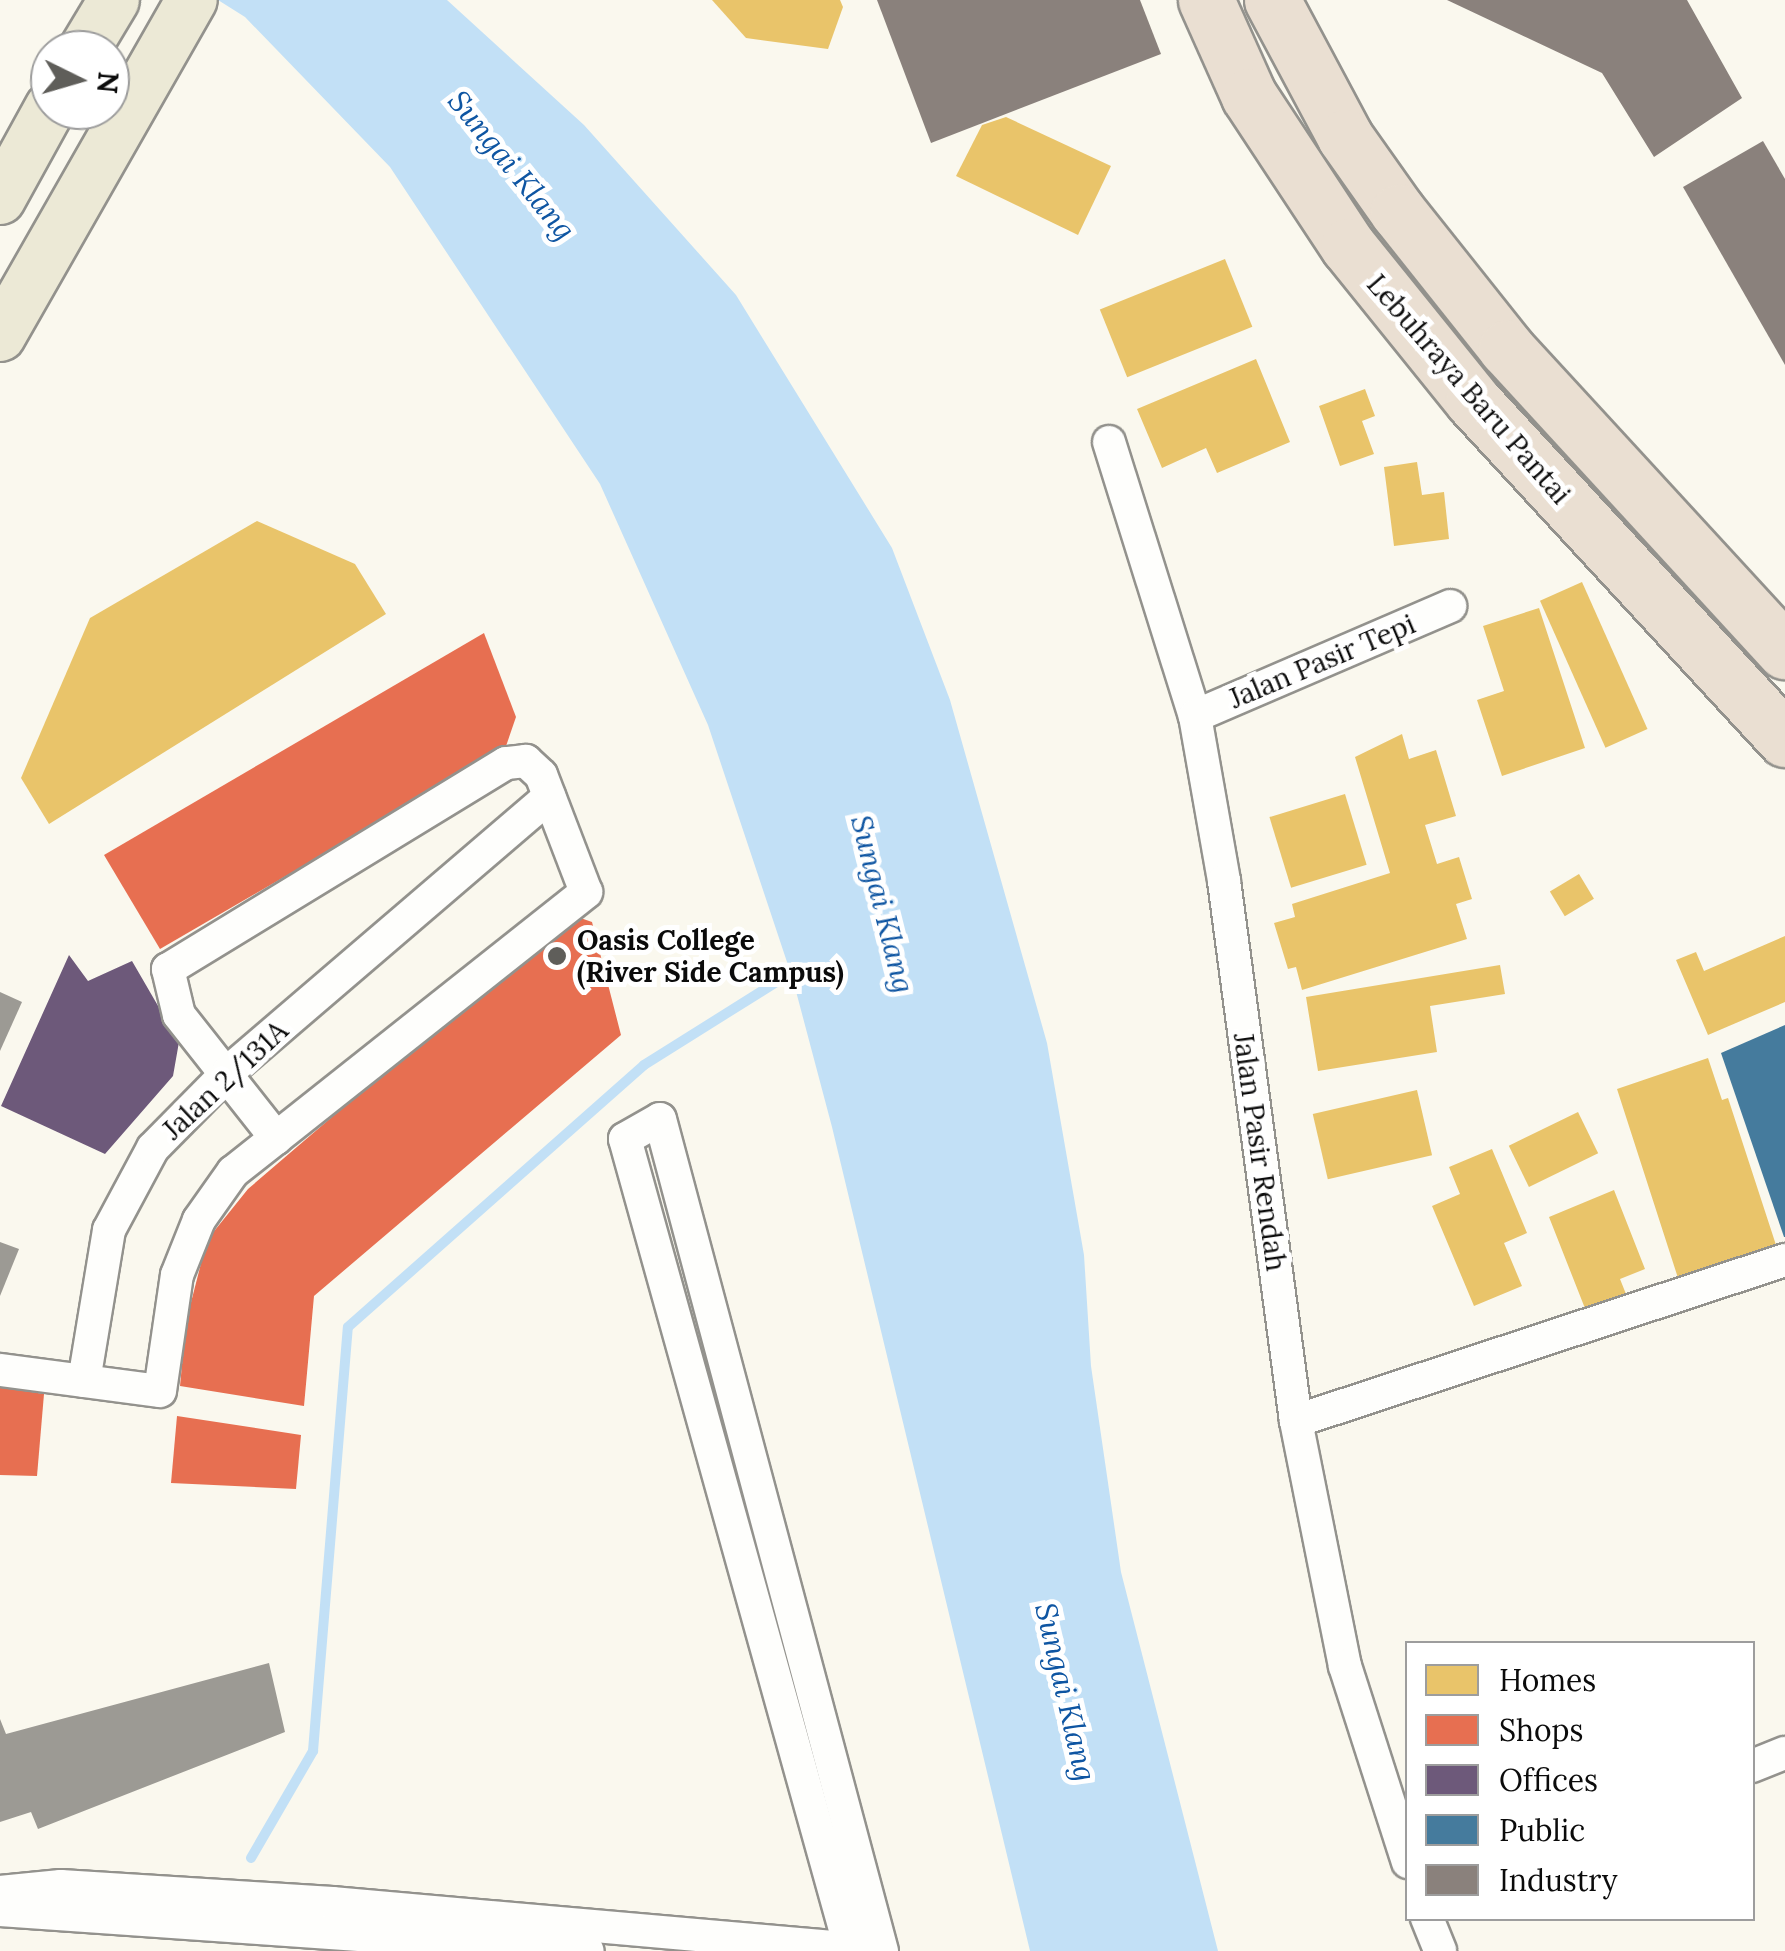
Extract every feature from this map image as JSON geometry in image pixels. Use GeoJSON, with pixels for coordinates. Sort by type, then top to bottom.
{"type":"FeatureCollection","features":[{"type":"Feature","properties":{"kind":"highway","name":"Lebuhraya Baru Pantai"},"geometry":{"type":"LineString","coordinates":[[1206,0],[1249,96],[1348,246],[1472,401],[1785,740]]}},
{"type":"Feature","properties":{"kind":"highway","name":"Lebuhraya Baru Pantai"},"geometry":{"type":"LineString","coordinates":[[1272,0],[1345,137],[1398,212],[1506,348],[1785,651]]}},
{"type":"Feature","properties":{"kind":"main road"},"geometry":{"type":"LineString","coordinates":[[96,30],[114,0]]}},
{"type":"Feature","properties":{"kind":"main road"},"geometry":{"type":"LineString","coordinates":[[0,336],[192,0]]}},
{"type":"Feature","properties":{"kind":"main road"},"geometry":{"type":"LineString","coordinates":[[0,198],[38,130]]}},
{"type":"Feature","properties":{"kind":"street","name":"Jalan Pasir Rendah"},"geometry":{"type":"LineString","coordinates":[[1109,442],[1194,716],[1224,881],[1296,1421],[1345,1666],[1405,1853]]}},
{"type":"Feature","properties":{"kind":"street","name":"Jalan Pasir Tepi"},"geometry":{"type":"LineString","coordinates":[[1194,716],[1450,606]]}},
{"type":"Feature","properties":{"kind":"street"},"geometry":{"type":"LineString","coordinates":[[0,1370],[160,1392],[178,1275],[199,1220],[233,1172],[276,1138],[586,892],[541,775],[526,760],[506,763],[168,969],[179,1015],[228,1072],[276,1138]]}},
{"type":"Feature","properties":{"kind":"street","name":"Jalan 2/131A"},"geometry":{"type":"LineString","coordinates":[[84,1382],[100,1266],[128,1185],[153,1148],[228,1072],[550,797]]}},
{"type":"Feature","properties":{"kind":"street"},"geometry":{"type":"LineString","coordinates":[[0,1892],[61,1886],[857,1948],[625,1139],[660,1119],[882,1951]]}},
{"type":"Feature","properties":{"kind":"street"},"geometry":{"type":"LineString","coordinates":[[1296,1421],[1785,1260]]}},
{"type":"Feature","properties":{"kind":"street"},"geometry":{"type":"LineString","coordinates":[[1755,1765],[1785,1753]]}},
{"type":"Feature","properties":{"kind":"street"},"geometry":{"type":"LineString","coordinates":[[0,1910],[588,1951]]}},
{"type":"Feature","properties":{"kind":"street"},"geometry":{"type":"LineString","coordinates":[[1427,1921],[1440,1951]]}},
{"type":"Feature","properties":{"kind":"water","name":"Sungai Klang"},"geometry":{"type":"Polygon","coordinates":[[[218,0],[447,0],[584,125],[736,295],[892,548],[950,700],[1047,1043],[1084,1255],[1091,1366],[1121,1572],[1218,1951],[1030,1951],[832,1127],[793,980],[708,725],[600,484],[390,167],[245,17],[218,0]]]}},
{"type":"Feature","properties":{"kind":"building: Homes"},"geometry":{"type":"Polygon","coordinates":[[[712,0],[840,0],[843,7],[828,49],[746,38],[712,0]]]}},
{"type":"Feature","properties":{"kind":"building: Homes"},"geometry":{"type":"Polygon","coordinates":[[[1006,117],[1111,166],[1078,235],[956,176],[982,125],[1006,117]]]}},
{"type":"Feature","properties":{"kind":"building: Homes"},"geometry":{"type":"Polygon","coordinates":[[[1225,259],[1252,327],[1127,377],[1100,310],[1225,259]]]}},
{"type":"Feature","properties":{"kind":"building: Homes"},"geometry":{"type":"Polygon","coordinates":[[[1256,359],[1290,442],[1217,473],[1206,448],[1162,468],[1137,409],[1256,359]]]}},
{"type":"Feature","properties":{"kind":"building: Homes"},"geometry":{"type":"Polygon","coordinates":[[[1365,389],[1375,416],[1362,421],[1374,454],[1340,466],[1319,406],[1365,389]]]}},
{"type":"Feature","properties":{"kind":"building: Homes"},"geometry":{"type":"Polygon","coordinates":[[[1417,462],[1422,495],[1444,492],[1449,539],[1394,546],[1384,467],[1417,462]]]}},
{"type":"Feature","properties":{"kind":"building: Homes"},"geometry":{"type":"Polygon","coordinates":[[[257,521],[355,564],[386,614],[49,824],[21,778],[90,618],[257,521]]]}},
{"type":"Feature","properties":{"kind":"building: Homes"},"geometry":{"type":"Polygon","coordinates":[[[1582,582],[1647,729],[1605,748],[1540,601],[1582,582]]]}},
{"type":"Feature","properties":{"kind":"building: Homes"},"geometry":{"type":"Polygon","coordinates":[[[1539,608],[1585,748],[1502,776],[1477,700],[1504,691],[1483,626],[1539,608]]]}},
{"type":"Feature","properties":{"kind":"building: Homes"},"geometry":{"type":"Polygon","coordinates":[[[1402,734],[1409,759],[1436,750],[1456,816],[1425,825],[1437,864],[1459,857],[1472,899],[1456,904],[1467,939],[1302,990],[1296,967],[1288,969],[1274,923],[1295,917],[1292,904],[1390,873],[1355,757],[1402,734]]]}},
{"type":"Feature","properties":{"kind":"building: Homes"},"geometry":{"type":"Polygon","coordinates":[[[1345,794],[1367,865],[1291,888],[1269,817],[1345,794]]]}},
{"type":"Feature","properties":{"kind":"building: Homes"},"geometry":{"type":"Polygon","coordinates":[[[1579,874],[1594,899],[1565,916],[1550,892],[1579,874]]]}},
{"type":"Feature","properties":{"kind":"building: Homes"},"geometry":{"type":"Polygon","coordinates":[[[1785,936],[1785,1002],[1708,1035],[1676,960],[1696,952],[1704,971],[1785,936]]]}},
{"type":"Feature","properties":{"kind":"building: Homes"},"geometry":{"type":"Polygon","coordinates":[[[1500,965],[1505,994],[1430,1006],[1437,1052],[1318,1071],[1306,997],[1500,965]]]}},
{"type":"Feature","properties":{"kind":"building: Homes"},"geometry":{"type":"Polygon","coordinates":[[[1708,1058],[1722,1100],[1728,1098],[1776,1245],[1678,1278],[1617,1089],[1708,1058]]]}},
{"type":"Feature","properties":{"kind":"building: Homes"},"geometry":{"type":"Polygon","coordinates":[[[1417,1090],[1432,1155],[1328,1179],[1313,1114],[1417,1090]]]}},
{"type":"Feature","properties":{"kind":"building: Homes"},"geometry":{"type":"Polygon","coordinates":[[[1578,1112],[1598,1153],[1529,1187],[1509,1146],[1578,1112]]]}},
{"type":"Feature","properties":{"kind":"building: Homes"},"geometry":{"type":"Polygon","coordinates":[[[1492,1149],[1527,1233],[1504,1243],[1522,1286],[1474,1306],[1432,1206],[1460,1194],[1449,1167],[1492,1149]]]}},
{"type":"Feature","properties":{"kind":"building: Homes"},"geometry":{"type":"Polygon","coordinates":[[[1614,1190],[1645,1269],[1620,1279],[1628,1299],[1588,1316],[1549,1217],[1614,1190]]]}},
{"type":"Feature","properties":{"kind":"building: Shops"},"geometry":{"type":"Polygon","coordinates":[[[484,633],[516,717],[505,749],[160,949],[104,855],[484,633]]]}},
{"type":"Feature","properties":{"kind":"building: Shops"},"geometry":{"type":"Polygon","coordinates":[[[569,914],[592,922],[621,1035],[314,1296],[304,1406],[180,1386],[186,1322],[207,1240],[248,1189],[569,914]]]}},
{"type":"Feature","properties":{"kind":"building: Shops"},"geometry":{"type":"Polygon","coordinates":[[[0,1387],[44,1394],[37,1476],[0,1475],[0,1387]]]}},
{"type":"Feature","properties":{"kind":"building: Shops"},"geometry":{"type":"Polygon","coordinates":[[[177,1416],[301,1435],[296,1489],[171,1483],[177,1416]]]}},
{"type":"Feature","properties":{"kind":"building: Offices"},"geometry":{"type":"Polygon","coordinates":[[[69,955],[88,981],[132,961],[179,1042],[173,1076],[105,1154],[1,1106],[69,955]]]}},
{"type":"Feature","properties":{"kind":"building: Public"},"geometry":{"type":"Polygon","coordinates":[[[1785,1025],[1785,1237],[1784,1237],[1721,1053],[1785,1025]]]}},
{"type":"Feature","properties":{"kind":"building: Industry"},"geometry":{"type":"Polygon","coordinates":[[[877,0],[1140,0],[1161,54],[931,143],[877,0]]]}},
{"type":"Feature","properties":{"kind":"building: Industry"},"geometry":{"type":"Polygon","coordinates":[[[1447,0],[1687,0],[1742,98],[1654,157],[1602,73],[1447,0]]]}},
{"type":"Feature","properties":{"kind":"building: Industry"},"geometry":{"type":"Polygon","coordinates":[[[1763,141],[1785,179],[1785,365],[1683,187],[1763,141]]]}},
{"type":"Feature","properties":{"kind":"building: Other"},"geometry":{"type":"Polygon","coordinates":[[[0,992],[22,1002],[0,1051],[0,992]]]}},
{"type":"Feature","properties":{"kind":"building: Other"},"geometry":{"type":"Polygon","coordinates":[[[0,1242],[19,1249],[0,1296],[0,1242]]]}},
{"type":"Feature","properties":{"kind":"building: Other"},"geometry":{"type":"Polygon","coordinates":[[[269,1663],[285,1732],[38,1829],[31,1812],[0,1822],[0,1719],[6,1734],[269,1663]]]}},
{"type":"Feature","properties":{"kind":"waterway"},"geometry":{"type":"LineString","coordinates":[[251,1858],[313,1751],[348,1327],[644,1065],[800,967]]}},
{"type":"Feature","properties":{"kind":"place","name":"Oasis College (River Side Campus)"},"geometry":{"type":"Point","coordinates":[557,956]}}]}
